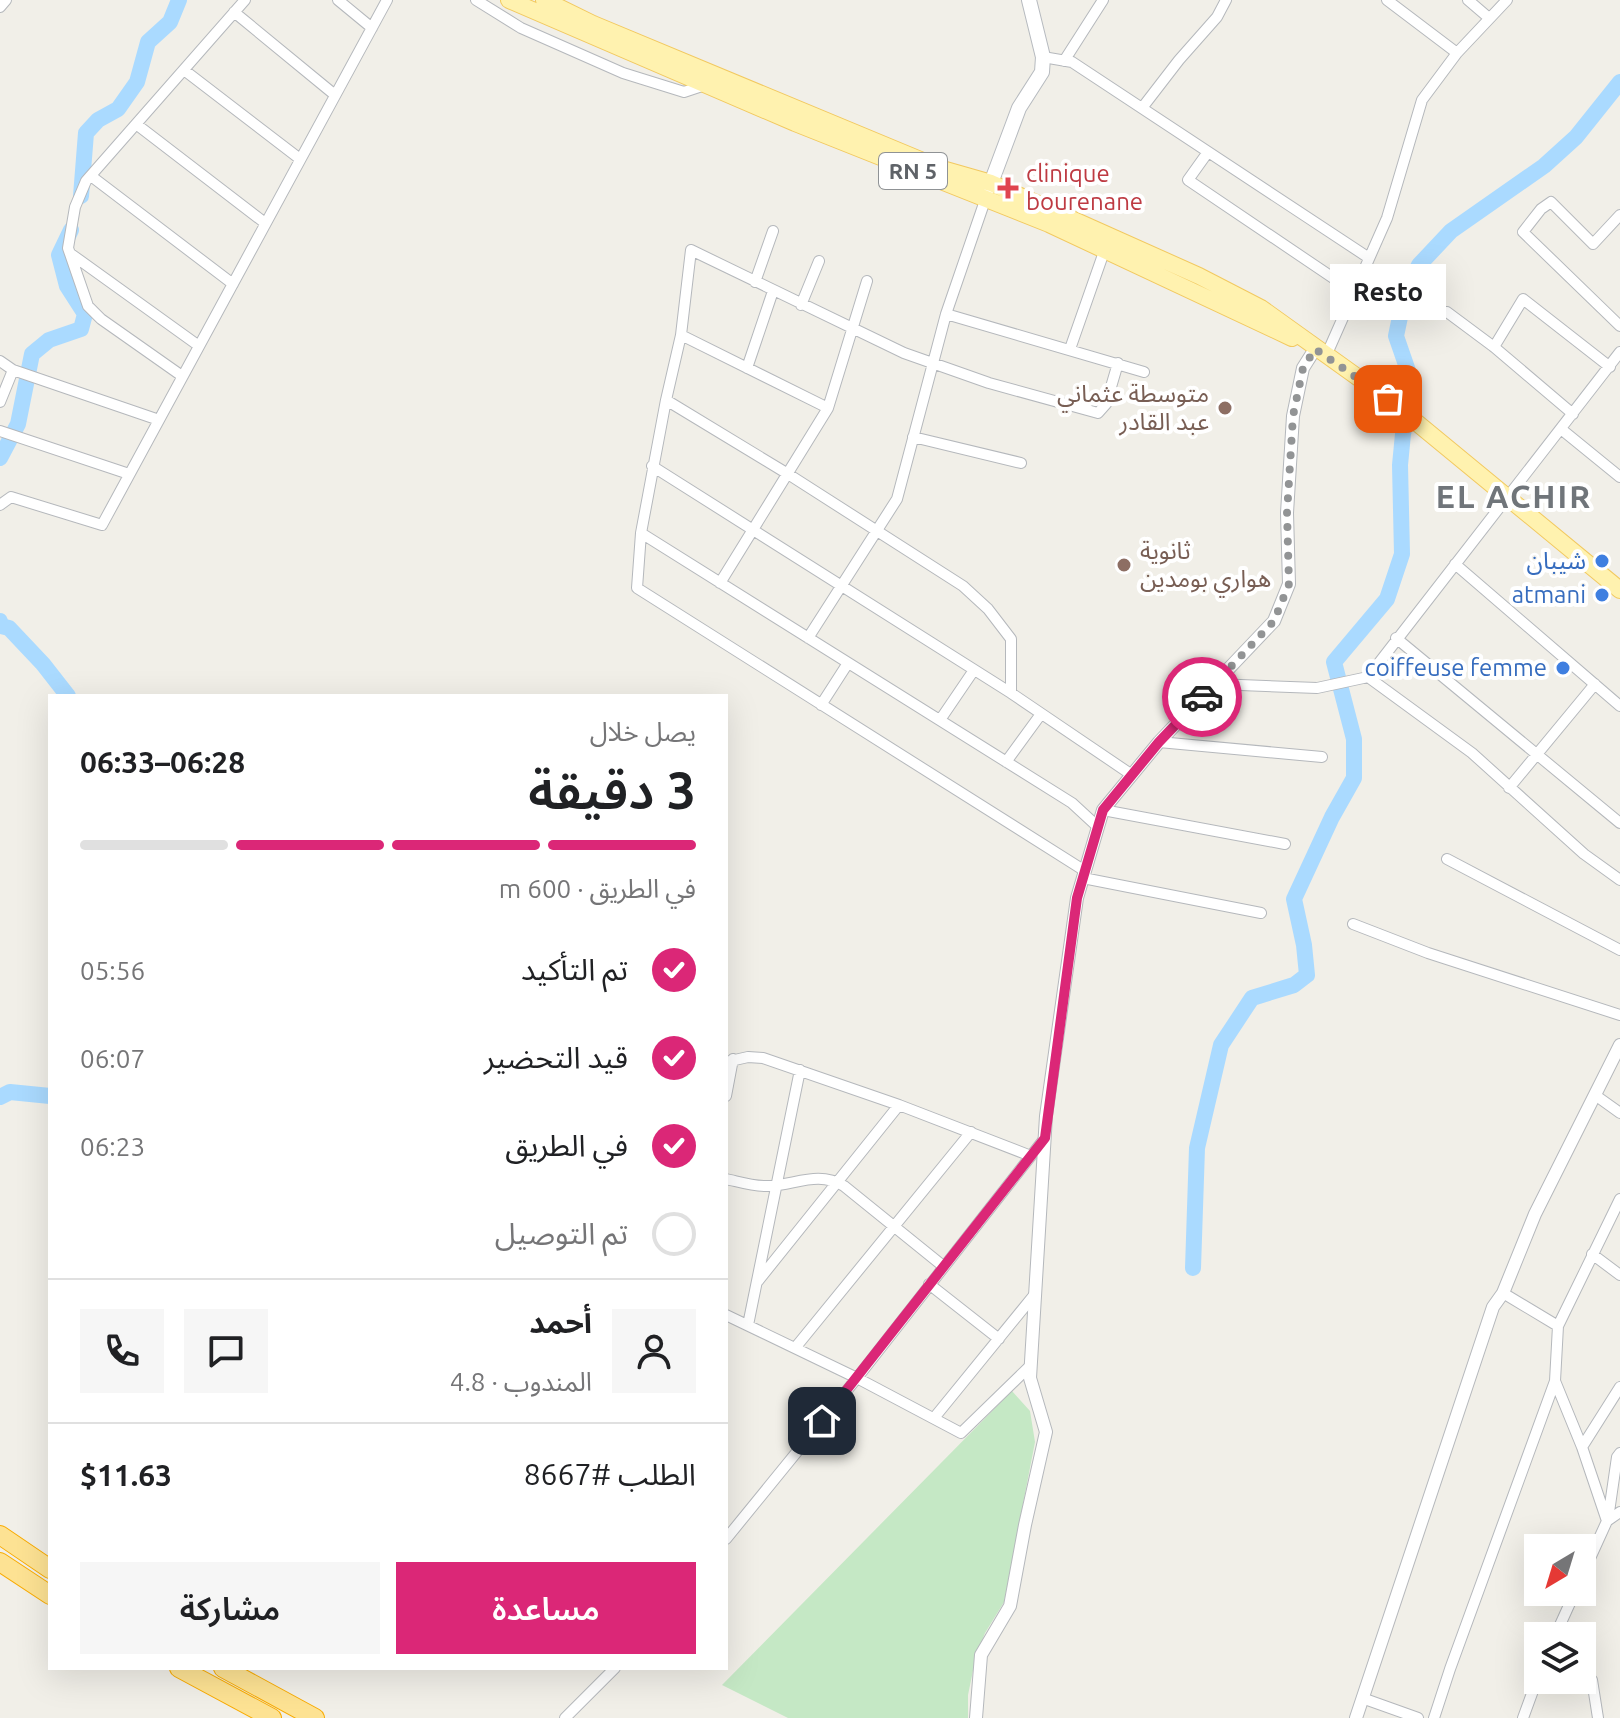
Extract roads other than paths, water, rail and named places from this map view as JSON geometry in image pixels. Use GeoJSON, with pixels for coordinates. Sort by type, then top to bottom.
{"type":"FeatureCollection","features":[{"type":"Feature","properties":{"kind":"highway"},"geometry":{"type":"LineString","coordinates":[[0,1535],[48,1568]]}},
{"type":"Feature","properties":{"kind":"highway"},"geometry":{"type":"LineString","coordinates":[[0,1562],[48,1594]]}},
{"type":"Feature","properties":{"kind":"highway"},"geometry":{"type":"LineString","coordinates":[[183,1670],[272,1718]]}},
{"type":"Feature","properties":{"kind":"highway"},"geometry":{"type":"LineString","coordinates":[[227,1670],[315,1718]]}},
{"type":"Feature","properties":{"kind":"main road","name":"RN 5"},"geometry":{"type":"LineString","coordinates":[[509,0],[706,85],[1049,224],[1320,352]]}},
{"type":"Feature","properties":{"kind":"main road","name":"RN 5"},"geometry":{"type":"LineString","coordinates":[[544,0],[593,24],[942,169],[991,183],[1224,289],[1285,324],[1388,399],[1620,590]]}},
{"type":"Feature","properties":{"kind":"main road"},"geometry":{"type":"LineString","coordinates":[[991,183],[1019,108],[1042,72],[1043,57],[1029,0]]}},
{"type":"Feature","properties":{"kind":"street"},"geometry":{"type":"LineString","coordinates":[[0,7],[6,0]]}},
{"type":"Feature","properties":{"kind":"street"},"geometry":{"type":"LineString","coordinates":[[182,376],[101,319],[88,306],[68,248],[75,207],[91,176],[245,0]]}},
{"type":"Feature","properties":{"kind":"street"},"geometry":{"type":"LineString","coordinates":[[338,0],[372,28]]}},
{"type":"Feature","properties":{"kind":"street"},"geometry":{"type":"LineString","coordinates":[[0,505],[11,497],[102,525],[387,0]]}},
{"type":"Feature","properties":{"kind":"street"},"geometry":{"type":"LineString","coordinates":[[476,0],[521,28],[623,73],[684,92],[706,85]]}},
{"type":"Feature","properties":{"kind":"street"},"geometry":{"type":"LineString","coordinates":[[1064,61],[1103,0]]}},
{"type":"Feature","properties":{"kind":"street"},"geometry":{"type":"LineString","coordinates":[[1387,0],[1457,53]]}},
{"type":"Feature","properties":{"kind":"street"},"geometry":{"type":"LineString","coordinates":[[1468,0],[1489,18]]}},
{"type":"Feature","properties":{"kind":"street"},"geometry":{"type":"LineString","coordinates":[[976,1718],[981,1655],[1010,1606],[1046,1432],[1030,1378],[1045,1138],[1077,898],[1103,810],[1159,742],[1274,621],[1289,584],[1287,513],[1293,416],[1303,368],[1320,352],[1354,292],[1387,218],[1422,100],[1457,53],[1507,0]]}},
{"type":"Feature","properties":{"kind":"street"},"geometry":{"type":"LineString","coordinates":[[1142,108],[1217,17],[1221,2]]}},
{"type":"Feature","properties":{"kind":"street"},"geometry":{"type":"LineString","coordinates":[[234,12],[335,95]]}},
{"type":"Feature","properties":{"kind":"street"},"geometry":{"type":"LineString","coordinates":[[1043,57],[1072,62],[1369,258]]}},
{"type":"Feature","properties":{"kind":"street"},"geometry":{"type":"LineString","coordinates":[[184,70],[300,159]]}},
{"type":"Feature","properties":{"kind":"street"},"geometry":{"type":"LineString","coordinates":[[136,124],[265,223]]}},
{"type":"Feature","properties":{"kind":"street"},"geometry":{"type":"LineString","coordinates":[[1208,152],[1188,180],[1354,292]]}},
{"type":"Feature","properties":{"kind":"street"},"geometry":{"type":"LineString","coordinates":[[91,176],[233,284]]}},
{"type":"Feature","properties":{"kind":"street"},"geometry":{"type":"LineString","coordinates":[[808,638],[897,499],[946,314],[991,183]]}},
{"type":"Feature","properties":{"kind":"street"},"geometry":{"type":"LineString","coordinates":[[1620,215],[1593,244],[1551,202],[1541,209],[1523,232],[1620,326]]}},
{"type":"Feature","properties":{"kind":"street"},"geometry":{"type":"LineString","coordinates":[[755,282],[773,231]]}},
{"type":"Feature","properties":{"kind":"street"},"geometry":{"type":"LineString","coordinates":[[1070,349],[1105,249]]}},
{"type":"Feature","properties":{"kind":"street"},"geometry":{"type":"LineString","coordinates":[[1118,363],[1106,404],[1098,413],[989,383],[904,353],[691,250],[681,335],[652,466],[641,533],[637,588],[1084,875],[1261,913]]}},
{"type":"Feature","properties":{"kind":"street"},"geometry":{"type":"LineString","coordinates":[[69,253],[199,346]]}},
{"type":"Feature","properties":{"kind":"street"},"geometry":{"type":"LineString","coordinates":[[801,305],[819,261]]}},
{"type":"Feature","properties":{"kind":"street"},"geometry":{"type":"LineString","coordinates":[[720,583],[828,408],[867,281]]}},
{"type":"Feature","properties":{"kind":"street"},"geometry":{"type":"LineString","coordinates":[[747,368],[773,291]]}},
{"type":"Feature","properties":{"kind":"street"},"geometry":{"type":"LineString","coordinates":[[1494,347],[1523,299],[1610,367]]}},
{"type":"Feature","properties":{"kind":"street"},"geometry":{"type":"LineString","coordinates":[[1447,312],[1573,414]]}},
{"type":"Feature","properties":{"kind":"street"},"geometry":{"type":"LineString","coordinates":[[946,314],[1144,372]]}},
{"type":"Feature","properties":{"kind":"street"},"geometry":{"type":"LineString","coordinates":[[681,335],[828,408]]}},
{"type":"Feature","properties":{"kind":"street"},"geometry":{"type":"LineString","coordinates":[[1215,684],[1317,688],[1368,677],[1620,352]]}},
{"type":"Feature","properties":{"kind":"street"},"geometry":{"type":"LineString","coordinates":[[0,361],[13,370],[159,420]]}},
{"type":"Feature","properties":{"kind":"street"},"geometry":{"type":"LineString","coordinates":[[0,402],[13,370]]}},
{"type":"Feature","properties":{"kind":"street"},"geometry":{"type":"LineString","coordinates":[[666,400],[963,586],[988,609],[1011,639],[1011,693]]}},
{"type":"Feature","properties":{"kind":"street"},"geometry":{"type":"LineString","coordinates":[[1561,429],[1620,477]]}},
{"type":"Feature","properties":{"kind":"street"},"geometry":{"type":"LineString","coordinates":[[0,431],[129,474]]}},
{"type":"Feature","properties":{"kind":"street"},"geometry":{"type":"LineString","coordinates":[[913,437],[1021,463]]}},
{"type":"Feature","properties":{"kind":"street"},"geometry":{"type":"LineString","coordinates":[[652,466],[1011,693],[1132,775]]}},
{"type":"Feature","properties":{"kind":"street"},"geometry":{"type":"LineString","coordinates":[[641,533],[1072,803],[1098,827]]}},
{"type":"Feature","properties":{"kind":"street"},"geometry":{"type":"LineString","coordinates":[[1455,564],[1620,706]]}},
{"type":"Feature","properties":{"kind":"street"},"geometry":{"type":"LineString","coordinates":[[1396,638],[1620,823]]}},
{"type":"Feature","properties":{"kind":"street"},"geometry":{"type":"LineString","coordinates":[[821,705],[848,663]]}},
{"type":"Feature","properties":{"kind":"street"},"geometry":{"type":"LineString","coordinates":[[940,720],[974,670]]}},
{"type":"Feature","properties":{"kind":"street"},"geometry":{"type":"LineString","coordinates":[[1368,677],[1472,753],[1584,854],[1620,880]]}},
{"type":"Feature","properties":{"kind":"street"},"geometry":{"type":"LineString","coordinates":[[1509,788],[1595,684]]}},
{"type":"Feature","properties":{"kind":"street"},"geometry":{"type":"LineString","coordinates":[[1006,762],[1041,714]]}},
{"type":"Feature","properties":{"kind":"street"},"geometry":{"type":"LineString","coordinates":[[1159,742],[1322,757]]}},
{"type":"Feature","properties":{"kind":"street"},"geometry":{"type":"LineString","coordinates":[[1103,810],[1285,844]]}},
{"type":"Feature","properties":{"kind":"street"},"geometry":{"type":"LineString","coordinates":[[1447,859],[1620,950]]}},
{"type":"Feature","properties":{"kind":"street"},"geometry":{"type":"LineString","coordinates":[[1353,924],[1428,953],[1620,1015]]}},
{"type":"Feature","properties":{"kind":"street"},"geometry":{"type":"LineString","coordinates":[[1356,1718],[1493,1307],[1503,1293],[1535,1214],[1620,1045]]}},
{"type":"Feature","properties":{"kind":"street"},"geometry":{"type":"LineString","coordinates":[[730,1060],[763,1058],[899,1105],[1031,1156]]}},
{"type":"Feature","properties":{"kind":"street"},"geometry":{"type":"LineString","coordinates":[[748,1325],[800,1070]]}},
{"type":"Feature","properties":{"kind":"street"},"geometry":{"type":"LineString","coordinates":[[1595,1095],[1620,1113]]}},
{"type":"Feature","properties":{"kind":"street"},"geometry":{"type":"LineString","coordinates":[[756,1283],[899,1105]]}},
{"type":"Feature","properties":{"kind":"street"},"geometry":{"type":"LineString","coordinates":[[795,1348],[971,1132]]}},
{"type":"Feature","properties":{"kind":"street"},"geometry":{"type":"LineString","coordinates":[[728,1537],[1045,1138]]}},
{"type":"Feature","properties":{"kind":"street"},"geometry":{"type":"LineString","coordinates":[[728,1179],[761,1185],[815,1178],[838,1182],[943,1266]]}},
{"type":"Feature","properties":{"kind":"street"},"geometry":{"type":"LineString","coordinates":[[1434,1718],[1555,1381],[1558,1326],[1620,1199]]}},
{"type":"Feature","properties":{"kind":"street"},"geometry":{"type":"LineString","coordinates":[[1592,1254],[1620,1275]]}},
{"type":"Feature","properties":{"kind":"street"},"geometry":{"type":"LineString","coordinates":[[929,1284],[999,1339]]}},
{"type":"Feature","properties":{"kind":"street"},"geometry":{"type":"LineString","coordinates":[[1503,1293],[1558,1326]]}},
{"type":"Feature","properties":{"kind":"street"},"geometry":{"type":"LineString","coordinates":[[934,1418],[1035,1294]]}},
{"type":"Feature","properties":{"kind":"street"},"geometry":{"type":"LineString","coordinates":[[728,1316],[857,1378],[961,1433],[1031,1365]]}},
{"type":"Feature","properties":{"kind":"street"},"geometry":{"type":"LineString","coordinates":[[1555,1381],[1607,1521]]}},
{"type":"Feature","properties":{"kind":"street"},"geometry":{"type":"LineString","coordinates":[[1582,1447],[1620,1387]]}},
{"type":"Feature","properties":{"kind":"street"},"geometry":{"type":"LineString","coordinates":[[1596,1545],[1607,1521],[1620,1453]]}},
{"type":"Feature","properties":{"kind":"street"},"geometry":{"type":"LineString","coordinates":[[1607,1521],[1620,1512]]}},
{"type":"Feature","properties":{"kind":"street"},"geometry":{"type":"LineString","coordinates":[[565,1718],[613,1670]]}},
{"type":"Feature","properties":{"kind":"street"},"geometry":{"type":"LineString","coordinates":[[1523,1718],[1532,1694]]}},
{"type":"Feature","properties":{"kind":"street"},"geometry":{"type":"LineString","coordinates":[[1594,1694],[1598,1718]]}},
{"type":"Feature","properties":{"kind":"street"},"geometry":{"type":"LineString","coordinates":[[1362,1698],[1418,1718]]}},
{"type":"Feature","properties":{"kind":"waterway"},"geometry":{"type":"LineString","coordinates":[[81,196],[86,133],[98,120],[118,109],[137,82],[148,42],[170,22],[179,0]]}},
{"type":"Feature","properties":{"kind":"waterway"},"geometry":{"type":"LineString","coordinates":[[1193,1268],[1197,1148],[1221,1045],[1252,998],[1294,985],[1307,975],[1294,899],[1354,778],[1354,739],[1334,662],[1387,599],[1402,554],[1400,465],[1403,434],[1414,388],[1396,336],[1405,293],[1419,265],[1451,231],[1544,166],[1576,137],[1620,82]]}},
{"type":"Feature","properties":{"kind":"waterway"},"geometry":{"type":"LineString","coordinates":[[0,458],[18,424],[32,354],[49,340],[81,329],[85,314],[67,286],[59,255],[71,230]]}},
{"type":"Feature","properties":{"kind":"waterway"},"geometry":{"type":"LineString","coordinates":[[0,621],[1,626],[9,628],[43,664],[66,694]]}},
{"type":"Feature","properties":{"kind":"waterway"},"geometry":{"type":"LineString","coordinates":[[0,1097],[10,1092],[48,1096]]}},
{"type":"Feature","properties":{"kind":"place","name":"clinique bourenane"},"geometry":{"type":"Point","coordinates":[1008,188]}},
{"type":"Feature","properties":{"kind":"place","name":"Resto"},"geometry":{"type":"Point","coordinates":[1388,399]}},
{"type":"Feature","properties":{"kind":"place","name":"متوسطة عثماني عبد القادر"},"geometry":{"type":"Point","coordinates":[1225,408]}},
{"type":"Feature","properties":{"kind":"place","name":"شيبان"},"geometry":{"type":"Point","coordinates":[1602,561]}},
{"type":"Feature","properties":{"kind":"place","name":"ثانوية هواري بومدين"},"geometry":{"type":"Point","coordinates":[1124,565]}},
{"type":"Feature","properties":{"kind":"place","name":"atmani"},"geometry":{"type":"Point","coordinates":[1602,595]}},
{"type":"Feature","properties":{"kind":"place","name":"coiffeuse femme"},"geometry":{"type":"Point","coordinates":[1563,668]}},
{"type":"Feature","properties":{"kind":"district","name":"EL ACHIR"},"geometry":{"type":"Point","coordinates":[1514,497]}}]}
